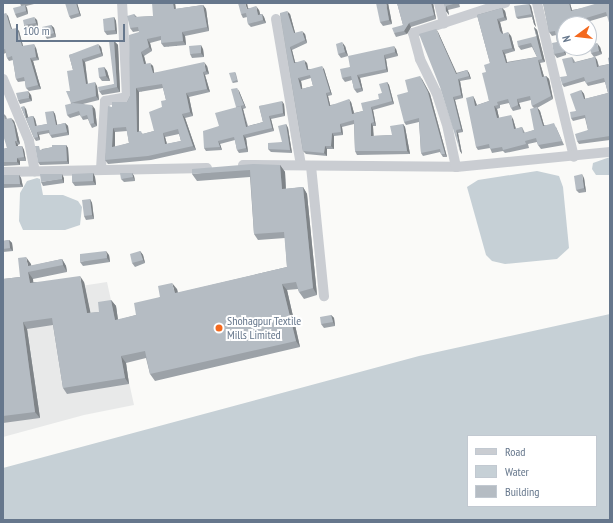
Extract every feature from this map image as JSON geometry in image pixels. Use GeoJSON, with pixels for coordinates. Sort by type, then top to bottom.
{"type":"FeatureCollection","features":[{"type":"Feature","properties":{"kind":"street"},"geometry":{"type":"LineString","coordinates":[[101,169],[105,101],[127,97],[122,3]]}},
{"type":"Feature","properties":{"kind":"street"},"geometry":{"type":"LineString","coordinates":[[439,3],[444,23]]}},
{"type":"Feature","properties":{"kind":"street"},"geometry":{"type":"LineString","coordinates":[[456,167],[448,128],[413,35],[414,32],[505,3]]}},
{"type":"Feature","properties":{"kind":"street"},"geometry":{"type":"LineString","coordinates":[[536,3],[574,157]]}},
{"type":"Feature","properties":{"kind":"street"},"geometry":{"type":"LineString","coordinates":[[276,19],[286,95],[301,165]]}},
{"type":"Feature","properties":{"kind":"street"},"geometry":{"type":"LineString","coordinates":[[3,79],[29,141],[35,171]]}},
{"type":"Feature","properties":{"kind":"street"},"geometry":{"type":"LineString","coordinates":[[234,166],[301,165],[456,167],[574,157],[610,152]]}},
{"type":"Feature","properties":{"kind":"street"},"geometry":{"type":"LineString","coordinates":[[311,166],[324,296]]}},
{"type":"Feature","properties":{"kind":"street"},"geometry":{"type":"LineString","coordinates":[[3,172],[219,167]]}},
{"type":"Feature","properties":{"kind":"shaded area"},"geometry":{"type":"Polygon","coordinates":[[[107,282],[134,405],[84,415],[3,437],[3,298],[107,282]]]}},
{"type":"Feature","properties":{"kind":"water"},"geometry":{"type":"Polygon","coordinates":[[[610,157],[610,175],[596,175],[592,169],[593,163],[610,157]]]}},
{"type":"Feature","properties":{"kind":"water"},"geometry":{"type":"Polygon","coordinates":[[[537,171],[559,176],[563,187],[569,248],[557,259],[505,264],[492,261],[486,255],[467,187],[478,180],[537,171]]]}},
{"type":"Feature","properties":{"kind":"water"},"geometry":{"type":"Polygon","coordinates":[[[37,178],[40,179],[43,195],[63,195],[78,201],[82,207],[80,225],[65,230],[23,230],[19,221],[20,193],[27,181],[37,178]]]}},
{"type":"Feature","properties":{"kind":"water"},"geometry":{"type":"Polygon","coordinates":[[[610,314],[610,520],[3,520],[3,468],[419,356],[610,314]]]}},
{"type":"Feature","properties":{"kind":"building"},"geometry":{"type":"Polygon","coordinates":[[[65,3],[76,3],[79,13],[69,16],[65,3]]]}},
{"type":"Feature","properties":{"kind":"building"},"geometry":{"type":"Polygon","coordinates":[[[152,3],[173,3],[174,9],[203,5],[207,27],[182,32],[183,41],[161,43],[161,36],[147,39],[149,47],[141,52],[144,64],[150,63],[153,73],[204,62],[206,71],[203,72],[207,89],[186,93],[190,112],[182,114],[193,146],[148,156],[105,160],[108,106],[112,107],[112,102],[127,102],[130,96],[129,35],[139,32],[138,27],[130,28],[127,16],[134,14],[135,17],[153,16],[152,3]],[[162,84],[136,88],[137,132],[141,131],[142,134],[154,131],[149,112],[162,107],[161,101],[166,100],[162,84]],[[126,127],[113,128],[112,147],[129,143],[126,127]],[[178,129],[163,133],[165,144],[181,141],[178,129]]]}},
{"type":"Feature","properties":{"kind":"building"},"geometry":{"type":"Polygon","coordinates":[[[238,3],[245,3],[247,9],[256,6],[258,15],[262,14],[263,20],[248,24],[246,13],[241,14],[238,3]]]}},
{"type":"Feature","properties":{"kind":"building"},"geometry":{"type":"Polygon","coordinates":[[[376,3],[386,3],[389,20],[380,22],[376,3]]]}},
{"type":"Feature","properties":{"kind":"building"},"geometry":{"type":"Polygon","coordinates":[[[397,3],[431,3],[434,15],[409,23],[404,31],[394,33],[392,28],[403,25],[397,3]]]}},
{"type":"Feature","properties":{"kind":"building"},"geometry":{"type":"Polygon","coordinates":[[[444,3],[457,3],[446,6],[446,11],[444,3]]]}},
{"type":"Feature","properties":{"kind":"building"},"geometry":{"type":"Polygon","coordinates":[[[543,3],[569,3],[571,11],[598,3],[610,3],[610,26],[606,12],[593,16],[557,16],[557,42],[555,31],[549,32],[543,3]]]}},
{"type":"Feature","properties":{"kind":"building"},"geometry":{"type":"Polygon","coordinates":[[[529,4],[532,14],[516,17],[514,6],[529,4]]]}},
{"type":"Feature","properties":{"kind":"building"},"geometry":{"type":"Polygon","coordinates":[[[25,5],[26,11],[15,14],[13,8],[25,5]]]}},
{"type":"Feature","properties":{"kind":"building"},"geometry":{"type":"Polygon","coordinates":[[[502,8],[504,17],[497,19],[500,31],[502,34],[508,32],[512,48],[502,50],[506,63],[537,57],[531,43],[518,46],[517,41],[536,36],[542,59],[538,60],[542,77],[546,76],[551,96],[532,106],[530,96],[517,99],[518,105],[511,108],[508,99],[497,102],[498,105],[494,106],[497,118],[511,115],[514,129],[522,127],[523,133],[534,130],[530,109],[537,107],[543,126],[554,123],[562,141],[538,145],[536,138],[525,141],[526,144],[503,150],[502,147],[490,149],[489,144],[476,147],[466,98],[473,96],[475,106],[489,101],[482,73],[486,72],[484,65],[490,63],[477,15],[502,8]]]}},
{"type":"Feature","properties":{"kind":"building"},"geometry":{"type":"Polygon","coordinates":[[[287,11],[294,33],[302,31],[305,40],[290,47],[294,63],[304,60],[307,70],[322,66],[330,92],[326,93],[329,106],[349,99],[352,114],[363,111],[361,103],[379,99],[378,94],[382,93],[379,84],[387,82],[392,101],[371,107],[374,122],[371,123],[371,136],[392,135],[390,126],[403,124],[407,151],[355,151],[354,120],[340,124],[341,132],[332,133],[331,146],[325,146],[324,153],[303,151],[280,13],[287,11]],[[310,75],[298,78],[301,89],[313,86],[310,75]]]}},
{"type":"Feature","properties":{"kind":"building"},"geometry":{"type":"Polygon","coordinates":[[[6,13],[11,29],[17,28],[22,46],[34,44],[36,57],[30,58],[38,85],[26,88],[24,77],[16,79],[12,56],[7,58],[5,49],[3,50],[3,14],[6,13]]]}},
{"type":"Feature","properties":{"kind":"building"},"geometry":{"type":"Polygon","coordinates":[[[34,17],[36,23],[24,25],[23,20],[34,17]]]}},
{"type":"Feature","properties":{"kind":"building"},"geometry":{"type":"Polygon","coordinates":[[[114,17],[115,30],[104,31],[103,19],[114,17]]]}},
{"type":"Feature","properties":{"kind":"building"},"geometry":{"type":"Polygon","coordinates":[[[51,25],[54,33],[45,36],[42,27],[51,25]]]}},
{"type":"Feature","properties":{"kind":"building"},"geometry":{"type":"Polygon","coordinates":[[[436,29],[456,74],[467,70],[469,76],[458,79],[461,95],[453,97],[461,129],[456,130],[460,151],[440,87],[419,34],[436,29]]]}},
{"type":"Feature","properties":{"kind":"building"},"geometry":{"type":"Polygon","coordinates":[[[109,41],[114,41],[117,87],[99,91],[98,87],[114,84],[109,41]]]}},
{"type":"Feature","properties":{"kind":"building"},"geometry":{"type":"Polygon","coordinates":[[[342,42],[345,52],[338,54],[336,44],[342,42]]]}},
{"type":"Feature","properties":{"kind":"building"},"geometry":{"type":"Polygon","coordinates":[[[557,42],[557,53],[554,54],[552,43],[557,42]]]}},
{"type":"Feature","properties":{"kind":"building"},"geometry":{"type":"Polygon","coordinates":[[[98,44],[101,53],[82,59],[86,84],[95,82],[96,96],[71,103],[66,91],[70,91],[67,71],[73,70],[69,55],[98,44]]]}},
{"type":"Feature","properties":{"kind":"building"},"geometry":{"type":"Polygon","coordinates":[[[201,45],[201,53],[190,54],[189,46],[201,45]]]}},
{"type":"Feature","properties":{"kind":"building"},"geometry":{"type":"Polygon","coordinates":[[[394,46],[395,52],[384,55],[386,69],[357,75],[361,88],[354,89],[351,76],[342,78],[340,69],[350,67],[348,56],[394,46]]]}},
{"type":"Feature","properties":{"kind":"building"},"geometry":{"type":"Polygon","coordinates":[[[572,57],[573,63],[595,57],[597,67],[609,64],[608,58],[610,57],[610,136],[577,141],[575,134],[588,130],[585,115],[571,118],[570,112],[576,111],[570,94],[581,90],[584,99],[608,93],[604,78],[586,83],[584,77],[562,84],[560,77],[567,76],[562,59],[572,57]]]}},
{"type":"Feature","properties":{"kind":"building"},"geometry":{"type":"Polygon","coordinates":[[[104,67],[106,76],[99,77],[98,68],[104,67]]]}},
{"type":"Feature","properties":{"kind":"building"},"geometry":{"type":"Polygon","coordinates":[[[235,72],[237,80],[232,82],[229,73],[235,72]]]}},
{"type":"Feature","properties":{"kind":"building"},"geometry":{"type":"Polygon","coordinates":[[[420,76],[428,92],[445,154],[441,154],[440,149],[421,153],[419,118],[404,122],[397,95],[408,92],[405,80],[420,76]]]}},
{"type":"Feature","properties":{"kind":"building"},"geometry":{"type":"Polygon","coordinates":[[[237,88],[244,105],[236,107],[231,89],[237,88]]]}},
{"type":"Feature","properties":{"kind":"building"},"geometry":{"type":"Polygon","coordinates":[[[28,91],[29,98],[18,100],[16,93],[28,91]]]}},
{"type":"Feature","properties":{"kind":"building"},"geometry":{"type":"Polygon","coordinates":[[[282,101],[283,113],[269,116],[272,128],[243,135],[246,148],[237,150],[234,137],[218,141],[220,147],[204,148],[203,131],[219,126],[215,113],[241,106],[246,127],[263,122],[259,106],[282,101]]]}},
{"type":"Feature","properties":{"kind":"building"},"geometry":{"type":"Polygon","coordinates":[[[73,103],[92,105],[94,123],[90,124],[87,115],[81,117],[79,111],[67,115],[65,105],[73,103]]]}},
{"type":"Feature","properties":{"kind":"building"},"geometry":{"type":"Polygon","coordinates":[[[24,106],[26,118],[33,116],[35,126],[47,124],[45,112],[53,111],[56,125],[65,123],[67,132],[50,135],[49,130],[37,132],[38,137],[34,138],[21,107],[24,106]]]}},
{"type":"Feature","properties":{"kind":"building"},"geometry":{"type":"Polygon","coordinates":[[[3,113],[5,119],[11,118],[14,124],[17,141],[15,141],[16,146],[22,146],[24,157],[17,158],[17,162],[3,162],[3,149],[7,148],[3,135],[3,113]]]}},
{"type":"Feature","properties":{"kind":"building"},"geometry":{"type":"Polygon","coordinates":[[[286,124],[290,150],[268,149],[268,143],[282,142],[278,126],[286,124]]]}},
{"type":"Feature","properties":{"kind":"building"},"geometry":{"type":"Polygon","coordinates":[[[52,145],[66,145],[67,161],[38,162],[35,146],[39,146],[40,150],[52,147],[52,145]]]}},
{"type":"Feature","properties":{"kind":"building"},"geometry":{"type":"Polygon","coordinates":[[[253,164],[280,165],[282,189],[303,187],[313,288],[299,292],[296,282],[282,284],[296,341],[150,374],[145,351],[121,356],[125,378],[63,388],[52,318],[23,322],[35,412],[3,416],[3,279],[20,277],[18,258],[26,257],[28,266],[62,259],[63,265],[28,272],[30,283],[80,276],[87,313],[99,312],[98,302],[111,300],[115,320],[136,315],[134,303],[160,297],[158,286],[172,283],[175,293],[287,267],[284,232],[254,234],[250,170],[192,174],[192,169],[253,164]]]}},
{"type":"Feature","properties":{"kind":"building"},"geometry":{"type":"Polygon","coordinates":[[[93,173],[93,181],[72,182],[72,174],[93,173]]]}},
{"type":"Feature","properties":{"kind":"building"},"geometry":{"type":"Polygon","coordinates":[[[120,173],[132,173],[133,177],[121,179],[120,173]]]}},
{"type":"Feature","properties":{"kind":"building"},"geometry":{"type":"Polygon","coordinates":[[[40,174],[62,174],[62,179],[41,182],[40,174]]]}},
{"type":"Feature","properties":{"kind":"building"},"geometry":{"type":"Polygon","coordinates":[[[582,174],[584,188],[576,190],[574,176],[582,174]]]}},
{"type":"Feature","properties":{"kind":"building"},"geometry":{"type":"Polygon","coordinates":[[[3,175],[19,175],[20,184],[3,184],[3,175]]]}},
{"type":"Feature","properties":{"kind":"building"},"geometry":{"type":"Polygon","coordinates":[[[90,199],[92,215],[84,216],[82,200],[90,199]]]}},
{"type":"Feature","properties":{"kind":"building"},"geometry":{"type":"Polygon","coordinates":[[[9,240],[10,248],[3,249],[3,241],[9,240]]]}},
{"type":"Feature","properties":{"kind":"building"},"geometry":{"type":"Polygon","coordinates":[[[106,251],[107,258],[80,262],[80,254],[106,251]]]}},
{"type":"Feature","properties":{"kind":"building"},"geometry":{"type":"Polygon","coordinates":[[[140,251],[143,260],[132,263],[130,254],[140,251]]]}},
{"type":"Feature","properties":{"kind":"building"},"geometry":{"type":"Polygon","coordinates":[[[331,315],[333,322],[321,324],[320,317],[331,315]]]}},
{"type":"Feature","properties":{"kind":"place","name":"Shohagpur Textile Mills Limited"},"geometry":{"type":"Point","coordinates":[219,328]}}]}
